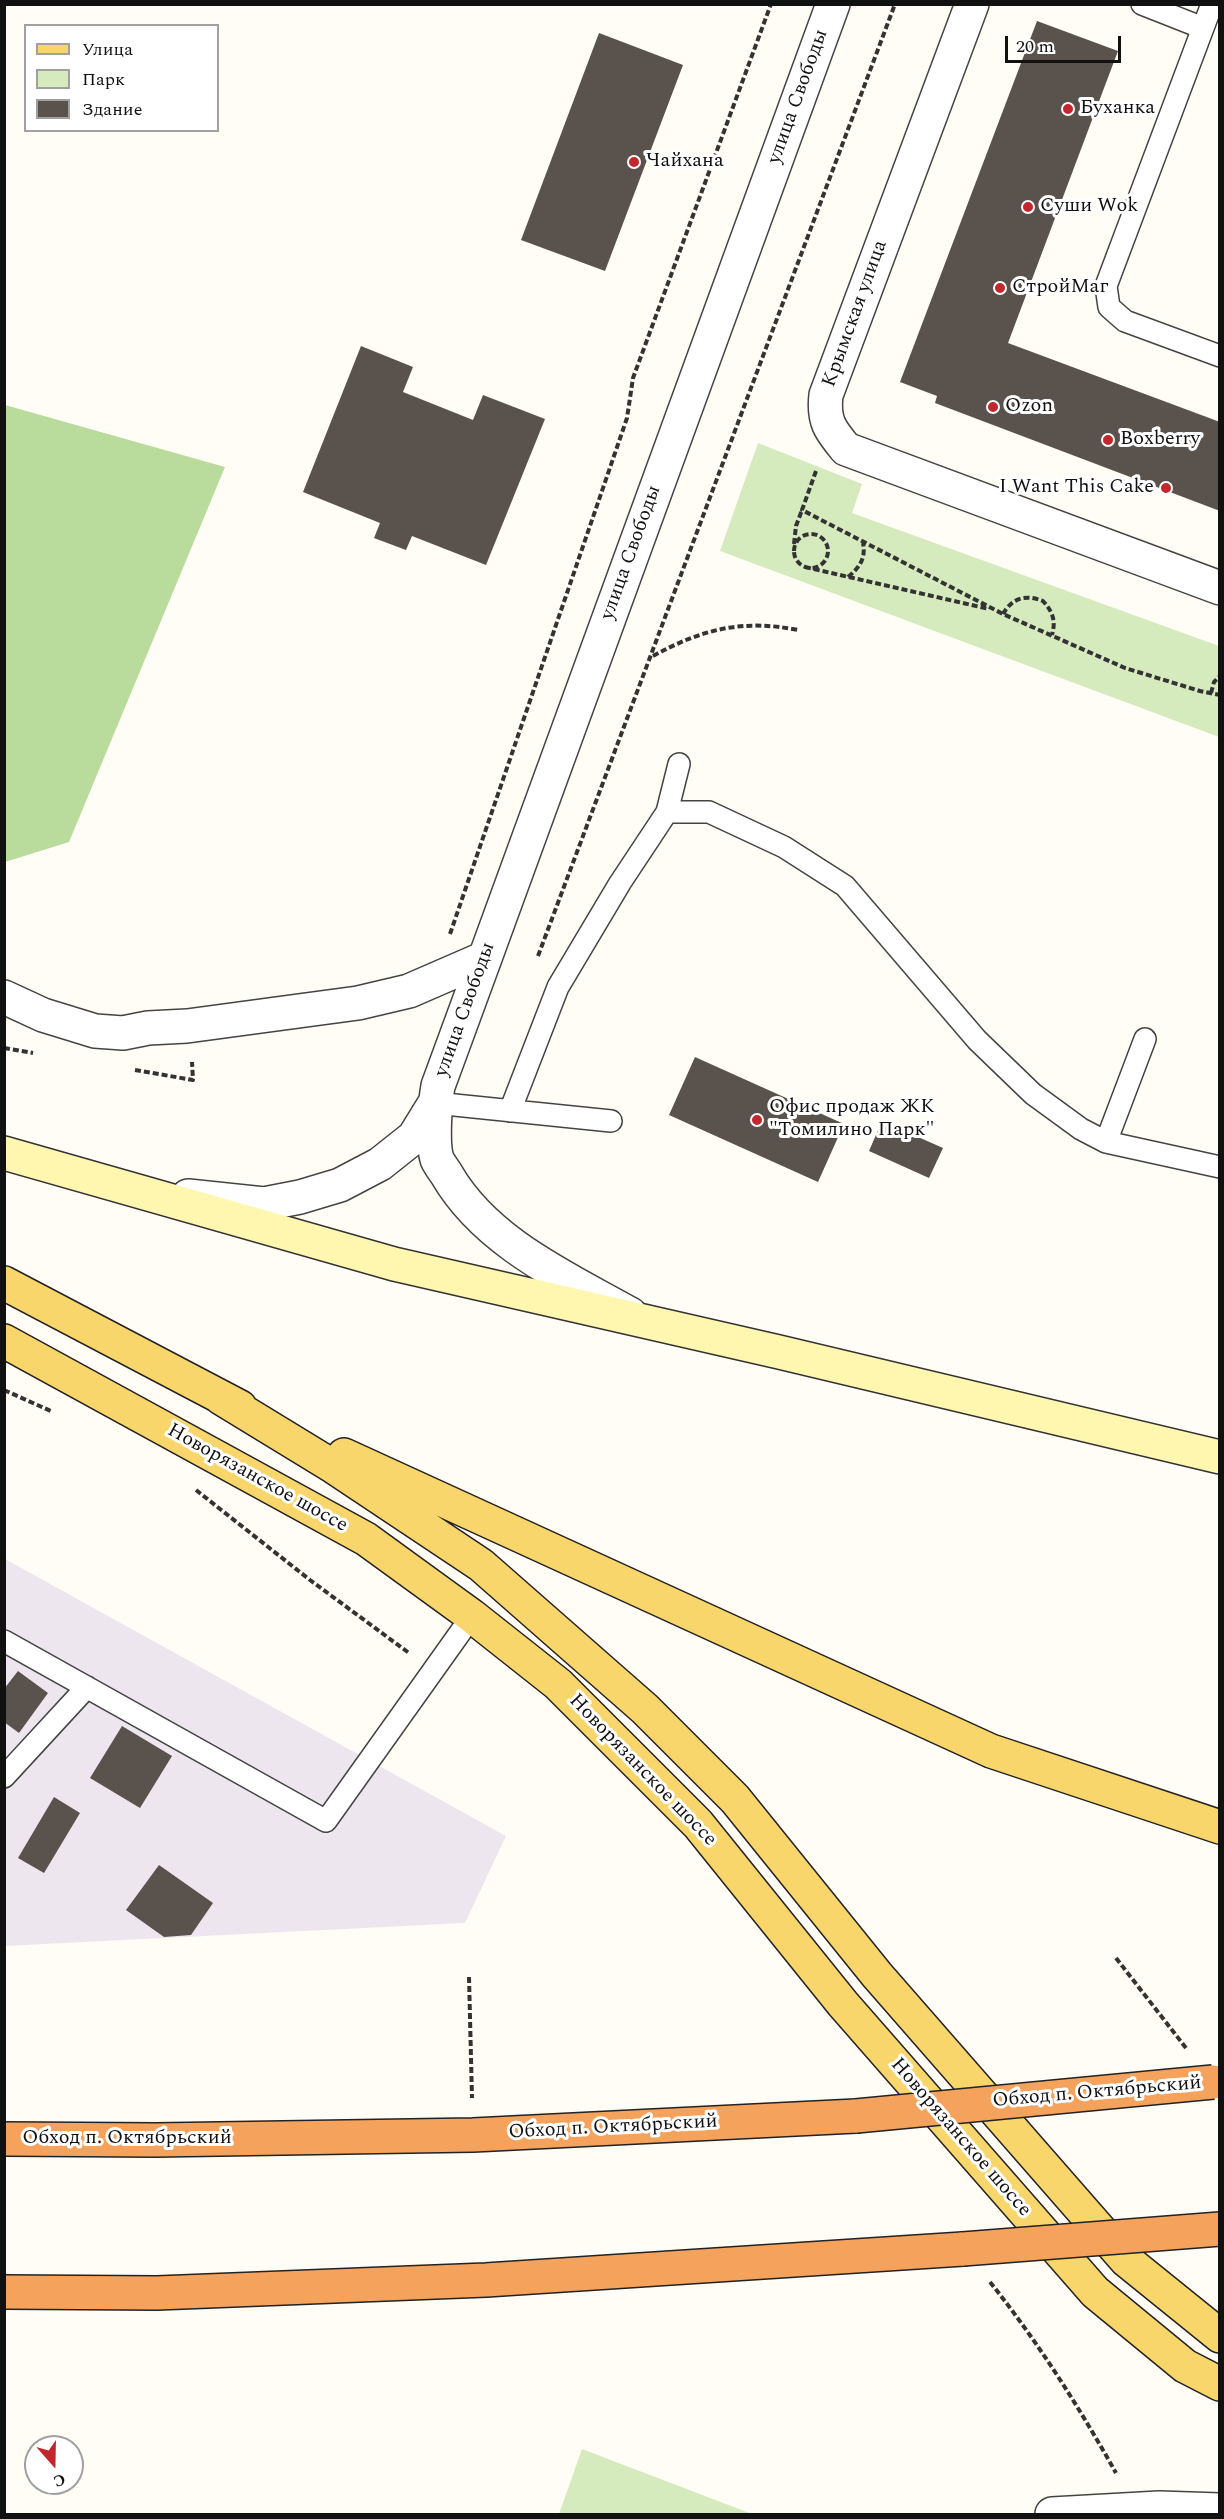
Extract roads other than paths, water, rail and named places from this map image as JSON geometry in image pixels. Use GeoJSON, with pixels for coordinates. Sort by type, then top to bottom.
{"type":"FeatureCollection","features":[{"type":"Feature","properties":{"kind":"highway","name":"Обход п. Октябрьский"},"geometry":{"type":"LineString","coordinates":[[4,2139],[473,2135],[856,2116],[1216,2082]]}},
{"type":"Feature","properties":{"kind":"highway"},"geometry":{"type":"LineString","coordinates":[[4,2292],[157,2293],[486,2280],[963,2249],[1220,2229]]}},
{"type":"Feature","properties":{"kind":"main road"},"geometry":{"type":"LineString","coordinates":[[4,1153],[394,1264],[1220,1457]]}},
{"type":"Feature","properties":{"kind":"main road"},"geometry":{"type":"LineString","coordinates":[[4,1284],[221,1398],[991,1751],[1220,1827]]}},
{"type":"Feature","properties":{"kind":"main road","name":"Новорязанское шоссе"},"geometry":{"type":"LineString","coordinates":[[4,1341],[366,1539],[472,1616],[558,1684],[698,1824],[843,2004],[1095,2292],[1185,2366],[1220,2384]]}},
{"type":"Feature","properties":{"kind":"main road"},"geometry":{"type":"LineString","coordinates":[[221,1398],[334,1467],[481,1565],[645,1709],[735,1799],[877,1975],[1126,2260],[1220,2337]]}},
{"type":"Feature","properties":{"kind":"street","name":"улица Свободы"},"geometry":{"type":"LineString","coordinates":[[642,1321],[566,1278],[501,1237],[460,1197],[437,1158],[435,1103],[438,1086],[833,4]]}},
{"type":"Feature","properties":{"kind":"street","name":"Крымская улица"},"geometry":{"type":"LineString","coordinates":[[972,4],[826,395],[824,412],[831,431],[846,449],[1220,588]]}},
{"type":"Feature","properties":{"kind":"street"},"geometry":{"type":"LineString","coordinates":[[4,997],[43,1015],[95,1031],[123,1033],[358,1003],[409,991],[485,958]]}},
{"type":"Feature","properties":{"kind":"street","name":"улица Свободы"},"geometry":{"type":"LineString","coordinates":[[138,1191],[264,1204],[330,1188],[380,1164],[414,1137],[435,1103]]}},
{"type":"Feature","properties":{"kind":"street"},"geometry":{"type":"LineString","coordinates":[[1052,2514],[1137,2509],[1220,2510]]}},
{"type":"Feature","properties":{"kind":"lane"},"geometry":{"type":"LineString","coordinates":[[1142,4],[1203,28]]}},
{"type":"Feature","properties":{"kind":"lane"},"geometry":{"type":"LineString","coordinates":[[1212,4],[1106,286],[1109,308],[1125,321],[1220,356]]}},
{"type":"Feature","properties":{"kind":"lane"},"geometry":{"type":"LineString","coordinates":[[510,1111],[558,987],[667,812],[679,764]]}},
{"type":"Feature","properties":{"kind":"lane"},"geometry":{"type":"LineString","coordinates":[[667,812],[709,812],[784,847],[845,886],[977,1040],[1033,1094],[1081,1129],[1106,1142],[1220,1167]]}},
{"type":"Feature","properties":{"kind":"lane"},"geometry":{"type":"LineString","coordinates":[[1106,1142],[1145,1039]]}},
{"type":"Feature","properties":{"kind":"lane"},"geometry":{"type":"LineString","coordinates":[[435,1103],[611,1121]]}},
{"type":"Feature","properties":{"kind":"lane"},"geometry":{"type":"LineString","coordinates":[[4,1641],[326,1821],[472,1616]]}},
{"type":"Feature","properties":{"kind":"lane"},"geometry":{"type":"LineString","coordinates":[[4,1777],[87,1687]]}},
{"type":"Feature","properties":{"kind":"place","name":"Буханка"},"geometry":{"type":"Point","coordinates":[1068,109]}},
{"type":"Feature","properties":{"kind":"place","name":"Чайхана"},"geometry":{"type":"Point","coordinates":[634,162]}},
{"type":"Feature","properties":{"kind":"place","name":"Суши Wok"},"geometry":{"type":"Point","coordinates":[1028,207]}},
{"type":"Feature","properties":{"kind":"place","name":"СтройМаг"},"geometry":{"type":"Point","coordinates":[1000,288]}},
{"type":"Feature","properties":{"kind":"place","name":"Ozon"},"geometry":{"type":"Point","coordinates":[993,407]}},
{"type":"Feature","properties":{"kind":"place","name":"Boxberry"},"geometry":{"type":"Point","coordinates":[1108,440]}},
{"type":"Feature","properties":{"kind":"place","name":"I Want This Cake"},"geometry":{"type":"Point","coordinates":[1166,488]}},
{"type":"Feature","properties":{"kind":"place","name":"Офис продаж ЖК \"Томилино Парк\""},"geometry":{"type":"Point","coordinates":[757,1120]}}]}
